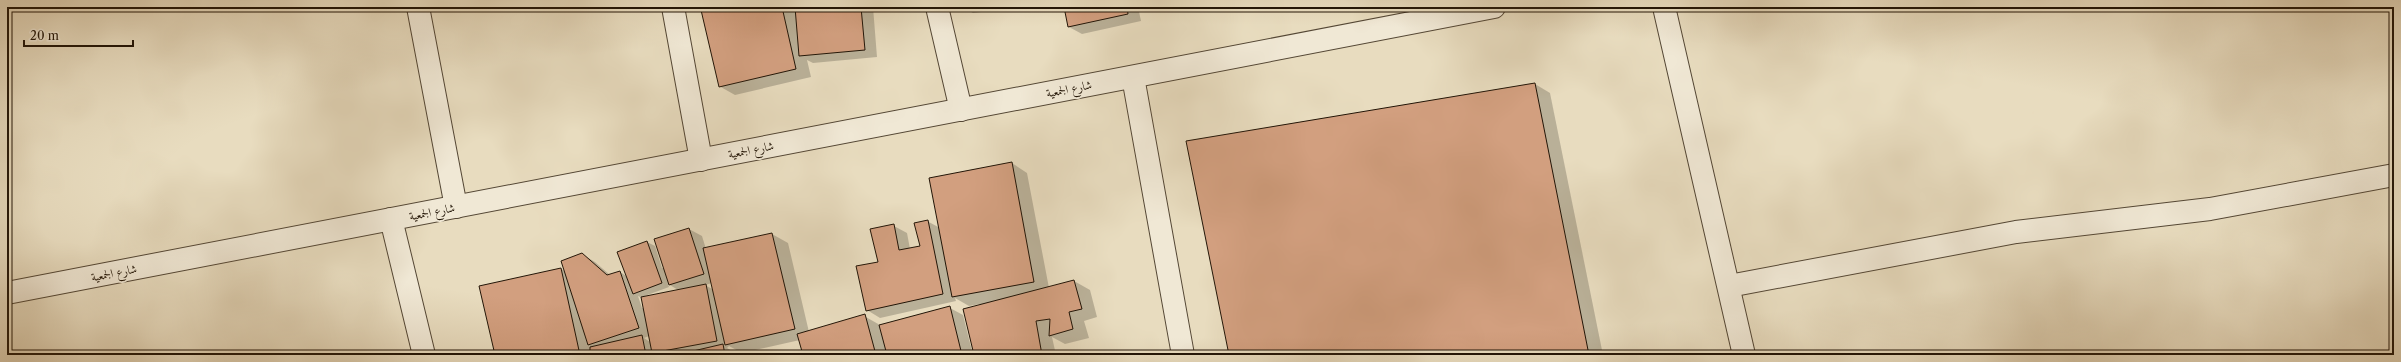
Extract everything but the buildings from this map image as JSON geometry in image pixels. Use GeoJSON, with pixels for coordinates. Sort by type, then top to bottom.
{"type":"FeatureCollection","features":[{"type":"Feature","properties":{"kind":"street"},"geometry":{"type":"LineString","coordinates":[[418,7],[456,207]]}},
{"type":"Feature","properties":{"kind":"street"},"geometry":{"type":"LineString","coordinates":[[673,7],[701,160]]}},
{"type":"Feature","properties":{"kind":"street"},"geometry":{"type":"LineString","coordinates":[[937,7],[961,110]]}},
{"type":"Feature","properties":{"kind":"street","name":"شارع الجمعية"},"geometry":{"type":"LineString","coordinates":[[7,293],[1494,7]]}},
{"type":"Feature","properties":{"kind":"street"},"geometry":{"type":"LineString","coordinates":[[1664,7],[1744,355]]}},
{"type":"Feature","properties":{"kind":"street"},"geometry":{"type":"LineString","coordinates":[[1132,77],[1183,355]]}},
{"type":"Feature","properties":{"kind":"street"},"geometry":{"type":"LineString","coordinates":[[1729,286],[2016,232],[2210,209],[2394,175]]}},
{"type":"Feature","properties":{"kind":"street"},"geometry":{"type":"LineString","coordinates":[[391,219],[424,355]]}}]}
